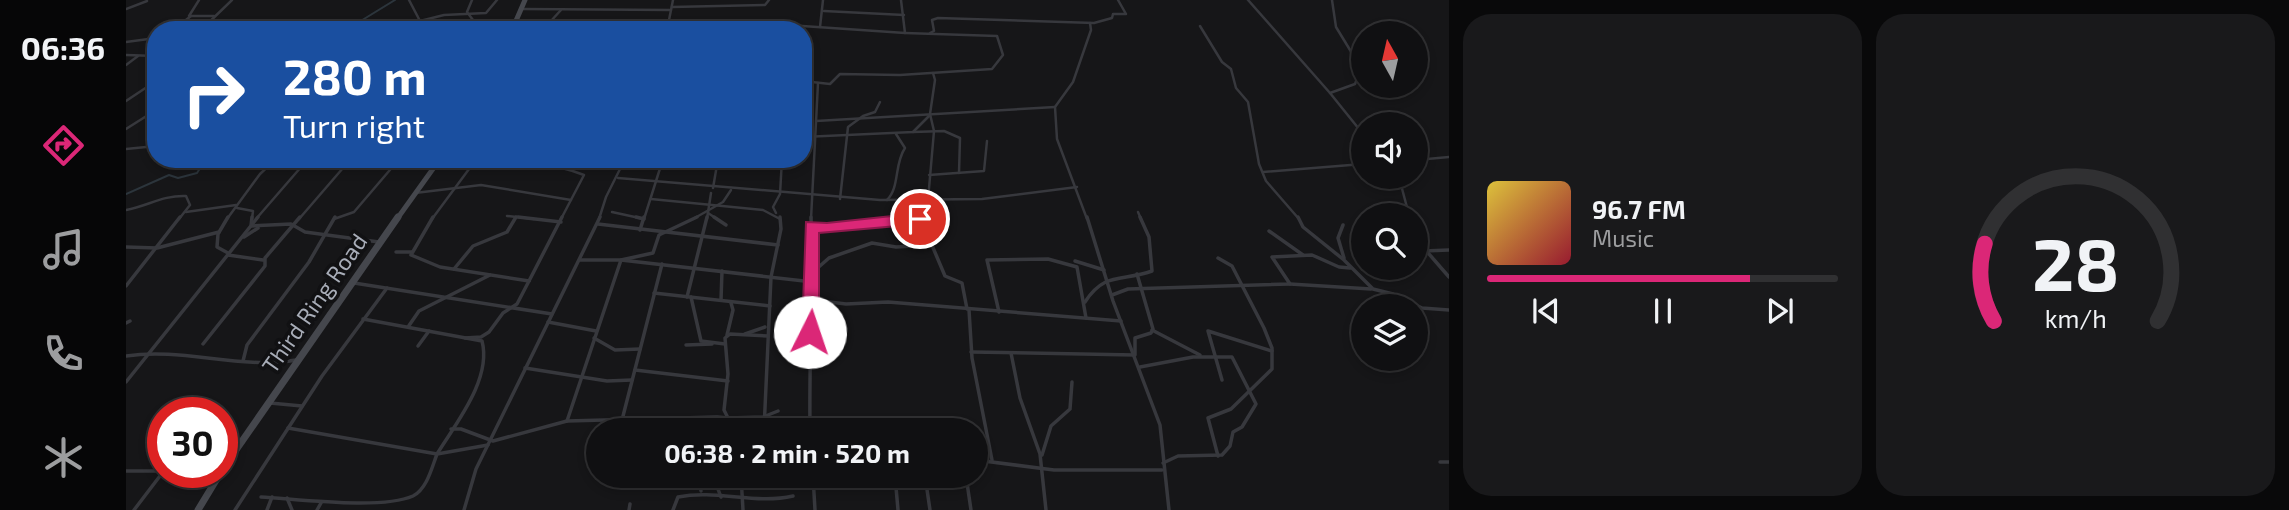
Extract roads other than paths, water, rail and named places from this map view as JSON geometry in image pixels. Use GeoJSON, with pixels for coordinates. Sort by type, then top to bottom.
{"type":"FeatureCollection","features":[{"type":"Feature","properties":{"kind":"street"},"geometry":{"type":"LineString","coordinates":[[191,16],[189,12],[199,0]]}},
{"type":"Feature","properties":{"kind":"street"},"geometry":{"type":"LineString","coordinates":[[209,21],[232,0]]}},
{"type":"Feature","properties":{"kind":"street"},"geometry":{"type":"LineString","coordinates":[[409,0],[420,21],[435,17],[486,13],[497,0]]}},
{"type":"Feature","properties":{"kind":"street"},"geometry":{"type":"LineString","coordinates":[[472,0],[467,12],[474,21]]}},
{"type":"Feature","properties":{"kind":"street"},"geometry":{"type":"LineString","coordinates":[[516,21],[525,0]]}},
{"type":"Feature","properties":{"kind":"street"},"geometry":{"type":"LineString","coordinates":[[614,7],[616,0]]}},
{"type":"Feature","properties":{"kind":"street"},"geometry":{"type":"LineString","coordinates":[[669,21],[673,0]]}},
{"type":"Feature","properties":{"kind":"street"},"geometry":{"type":"LineString","coordinates":[[522,9],[671,9],[765,5],[769,0]]}},
{"type":"Feature","properties":{"kind":"street"},"geometry":{"type":"LineString","coordinates":[[820,27],[824,11],[823,0]]}},
{"type":"Feature","properties":{"kind":"street"},"geometry":{"type":"LineString","coordinates":[[901,0],[905,33]]}},
{"type":"Feature","properties":{"kind":"street"},"geometry":{"type":"LineString","coordinates":[[929,34],[934,32],[932,20],[937,18],[1090,23],[1112,18],[1113,14],[1126,14],[1118,0]]}},
{"type":"Feature","properties":{"kind":"street"},"geometry":{"type":"LineString","coordinates":[[1248,0],[1351,119]]}},
{"type":"Feature","properties":{"kind":"street"},"geometry":{"type":"LineString","coordinates":[[1330,93],[1355,85],[1361,68],[1340,37],[1330,6],[1332,0]]}},
{"type":"Feature","properties":{"kind":"street"},"geometry":{"type":"LineString","coordinates":[[126,9],[147,1]]}},
{"type":"Feature","properties":{"kind":"street"},"geometry":{"type":"LineString","coordinates":[[551,21],[561,9]]}},
{"type":"Feature","properties":{"kind":"street"},"geometry":{"type":"LineString","coordinates":[[824,11],[904,15]]}},
{"type":"Feature","properties":{"kind":"street"},"geometry":{"type":"LineString","coordinates":[[417,14],[435,17]]}},
{"type":"Feature","properties":{"kind":"street"},"geometry":{"type":"LineString","coordinates":[[185,21],[191,16],[214,16]]}},
{"type":"Feature","properties":{"kind":"street"},"geometry":{"type":"LineString","coordinates":[[816,121],[930,114],[1007,113],[1055,107],[1062,102],[1076,73],[1091,30],[1090,23]]}},
{"type":"Feature","properties":{"kind":"street"},"geometry":{"type":"LineString","coordinates":[[812,26],[998,36],[1003,54],[992,69],[840,74],[830,84],[812,82]]}},
{"type":"Feature","properties":{"kind":"street"},"geometry":{"type":"LineString","coordinates":[[1200,26],[1222,62],[1231,69],[1236,88],[1248,102],[1266,181],[1297,215],[1303,227],[1351,267]]}},
{"type":"Feature","properties":{"kind":"street"},"geometry":{"type":"LineString","coordinates":[[126,42],[147,39]]}},
{"type":"Feature","properties":{"kind":"street"},"geometry":{"type":"LineString","coordinates":[[126,55],[147,56]]}},
{"type":"Feature","properties":{"kind":"street"},"geometry":{"type":"LineString","coordinates":[[126,65],[138,56]]}},
{"type":"Feature","properties":{"kind":"street"},"geometry":{"type":"LineString","coordinates":[[913,132],[930,114],[934,102],[933,73]]}},
{"type":"Feature","properties":{"kind":"street"},"geometry":{"type":"LineString","coordinates":[[810,418],[808,350],[813,300],[811,197],[818,83]]}},
{"type":"Feature","properties":{"kind":"street"},"geometry":{"type":"LineString","coordinates":[[126,101],[147,87]]}},
{"type":"Feature","properties":{"kind":"street"},"geometry":{"type":"LineString","coordinates":[[851,120],[875,112],[880,102]]}},
{"type":"Feature","properties":{"kind":"street"},"geometry":{"type":"LineString","coordinates":[[1055,107],[1057,139],[1077,187],[1111,295],[1140,367],[1163,437],[1162,470],[1169,510]]}},
{"type":"Feature","properties":{"kind":"street"},"geometry":{"type":"LineString","coordinates":[[928,200],[934,131],[930,114]]}},
{"type":"Feature","properties":{"kind":"street"},"geometry":{"type":"LineString","coordinates":[[126,129],[147,116]]}},
{"type":"Feature","properties":{"kind":"street"},"geometry":{"type":"LineString","coordinates":[[840,199],[841,183],[845,176],[846,134],[851,120]]}},
{"type":"Feature","properties":{"kind":"street"},"geometry":{"type":"LineString","coordinates":[[814,137],[934,131],[960,138],[959,173]]}},
{"type":"Feature","properties":{"kind":"street"},"geometry":{"type":"LineString","coordinates":[[887,200],[894,194],[898,158],[905,148],[896,134]]}},
{"type":"Feature","properties":{"kind":"street"},"geometry":{"type":"LineString","coordinates":[[929,175],[986,169],[987,141]]}},
{"type":"Feature","properties":{"kind":"street"},"geometry":{"type":"LineString","coordinates":[[126,150],[147,147]]}},
{"type":"Feature","properties":{"kind":"street"},"geometry":{"type":"LineString","coordinates":[[1428,159],[1449,158]]}},
{"type":"Feature","properties":{"kind":"street"},"geometry":{"type":"LineString","coordinates":[[1263,172],[1351,165]]}},
{"type":"Feature","properties":{"kind":"street"},"geometry":{"type":"LineString","coordinates":[[227,254],[225,248],[217,247],[217,235],[266,168]]}},
{"type":"Feature","properties":{"kind":"street"},"geometry":{"type":"LineString","coordinates":[[126,382],[239,239],[300,168]]}},
{"type":"Feature","properties":{"kind":"street"},"geometry":{"type":"LineString","coordinates":[[264,260],[343,168]]}},
{"type":"Feature","properties":{"kind":"street"},"geometry":{"type":"LineString","coordinates":[[243,361],[247,345],[328,235],[326,232],[337,216],[352,214],[392,168]]}},
{"type":"Feature","properties":{"kind":"street","name":"Third Ring Road"},"geometry":{"type":"LineString","coordinates":[[238,447],[287,366],[297,359],[433,168]]}},
{"type":"Feature","properties":{"kind":"street"},"geometry":{"type":"LineString","coordinates":[[469,168],[433,216],[411,255],[418,261],[528,281]]}},
{"type":"Feature","properties":{"kind":"street"},"geometry":{"type":"LineString","coordinates":[[465,338],[481,337],[517,304],[562,222],[583,173],[531,168]]}},
{"type":"Feature","properties":{"kind":"street"},"geometry":{"type":"LineString","coordinates":[[464,510],[470,484],[598,224],[607,197],[622,168]]}},
{"type":"Feature","properties":{"kind":"street"},"geometry":{"type":"LineString","coordinates":[[640,230],[661,168]]}},
{"type":"Feature","properties":{"kind":"street"},"geometry":{"type":"LineString","coordinates":[[714,344],[701,341],[689,297],[716,168]]}},
{"type":"Feature","properties":{"kind":"street"},"geometry":{"type":"LineString","coordinates":[[768,211],[780,194],[781,168]]}},
{"type":"Feature","properties":{"kind":"street"},"geometry":{"type":"LineString","coordinates":[[618,178],[657,181],[712,191],[913,201],[982,199],[1077,187]]}},
{"type":"Feature","properties":{"kind":"street"},"geometry":{"type":"LineString","coordinates":[[415,193],[433,195],[457,187],[494,187],[572,201]]}},
{"type":"Feature","properties":{"kind":"street"},"geometry":{"type":"LineString","coordinates":[[621,260],[653,253],[662,234],[671,227],[708,213],[732,190]]}},
{"type":"Feature","properties":{"kind":"street"},"geometry":{"type":"LineString","coordinates":[[126,210],[173,194],[186,196],[190,205],[126,286]]}},
{"type":"Feature","properties":{"kind":"street"},"geometry":{"type":"LineString","coordinates":[[651,200],[709,203],[776,213]]}},
{"type":"Feature","properties":{"kind":"street"},"geometry":{"type":"LineString","coordinates":[[913,201],[945,277],[962,283],[968,310],[971,352],[992,460]]}},
{"type":"Feature","properties":{"kind":"street"},"geometry":{"type":"LineString","coordinates":[[184,212],[237,206],[253,211],[251,226]]}},
{"type":"Feature","properties":{"kind":"street"},"geometry":{"type":"LineString","coordinates":[[763,416],[771,277],[781,229],[773,207]]}},
{"type":"Feature","properties":{"kind":"street"},"geometry":{"type":"LineString","coordinates":[[612,212],[645,220]]}},
{"type":"Feature","properties":{"kind":"street"},"geometry":{"type":"LineString","coordinates":[[1084,303],[1093,287],[1107,279],[1149,273],[1152,269],[1149,237],[1138,212]]}},
{"type":"Feature","properties":{"kind":"street"},"geometry":{"type":"LineString","coordinates":[[708,213],[726,225]]}},
{"type":"Feature","properties":{"kind":"street"},"geometry":{"type":"LineString","coordinates":[[507,216],[562,222]]}},
{"type":"Feature","properties":{"kind":"street"},"geometry":{"type":"LineString","coordinates":[[454,269],[473,246],[507,232],[516,216]]}},
{"type":"Feature","properties":{"kind":"street"},"geometry":{"type":"LineString","coordinates":[[811,226],[827,228],[920,219]]}},
{"type":"Feature","properties":{"kind":"street"},"geometry":{"type":"LineString","coordinates":[[598,224],[662,234],[778,245]]}},
{"type":"Feature","properties":{"kind":"street"},"geometry":{"type":"LineString","coordinates":[[1343,225],[1338,238],[1345,260]]}},
{"type":"Feature","properties":{"kind":"street"},"geometry":{"type":"LineString","coordinates":[[251,226],[295,226],[305,232],[381,242]]}},
{"type":"Feature","properties":{"kind":"street"},"geometry":{"type":"LineString","coordinates":[[239,239],[260,227]]}},
{"type":"Feature","properties":{"kind":"street"},"geometry":{"type":"LineString","coordinates":[[1269,231],[1305,256]]}},
{"type":"Feature","properties":{"kind":"street"},"geometry":{"type":"LineString","coordinates":[[126,247],[157,248],[217,235]]}},
{"type":"Feature","properties":{"kind":"street"},"geometry":{"type":"LineString","coordinates":[[813,273],[824,261],[873,242],[896,247],[931,245]]}},
{"type":"Feature","properties":{"kind":"street"},"geometry":{"type":"LineString","coordinates":[[1428,251],[1449,250]]}},
{"type":"Feature","properties":{"kind":"street"},"geometry":{"type":"LineString","coordinates":[[396,252],[412,252]]}},
{"type":"Feature","properties":{"kind":"street"},"geometry":{"type":"LineString","coordinates":[[227,254],[264,260]]}},
{"type":"Feature","properties":{"kind":"street"},"geometry":{"type":"LineString","coordinates":[[1428,255],[1449,277]]}},
{"type":"Feature","properties":{"kind":"street"},"geometry":{"type":"LineString","coordinates":[[1290,284],[1272,257],[1305,256],[1326,259],[1339,267],[1351,268]]}},
{"type":"Feature","properties":{"kind":"street"},"geometry":{"type":"LineString","coordinates":[[1217,456],[1208,418],[1215,412],[1231,409],[1272,369],[1272,351],[1243,285],[1233,266],[1218,258]]}},
{"type":"Feature","properties":{"kind":"street"},"geometry":{"type":"LineString","coordinates":[[203,344],[265,266],[264,260]]}},
{"type":"Feature","properties":{"kind":"street"},"geometry":{"type":"LineString","coordinates":[[580,260],[621,260],[813,282]]}},
{"type":"Feature","properties":{"kind":"street"},"geometry":{"type":"LineString","coordinates":[[567,421],[621,260]]}},
{"type":"Feature","properties":{"kind":"street"},"geometry":{"type":"LineString","coordinates":[[999,312],[987,260],[1066,260],[1074,264],[1086,318]]}},
{"type":"Feature","properties":{"kind":"street"},"geometry":{"type":"LineString","coordinates":[[1075,261],[1104,270]]}},
{"type":"Feature","properties":{"kind":"street"},"geometry":{"type":"LineString","coordinates":[[622,418],[662,264]]}},
{"type":"Feature","properties":{"kind":"street"},"geometry":{"type":"LineString","coordinates":[[721,301],[722,271]]}},
{"type":"Feature","properties":{"kind":"street"},"geometry":{"type":"LineString","coordinates":[[480,279],[481,273]]}},
{"type":"Feature","properties":{"kind":"street"},"geometry":{"type":"LineString","coordinates":[[408,327],[419,311],[492,274]]}},
{"type":"Feature","properties":{"kind":"street"},"geometry":{"type":"LineString","coordinates":[[1137,274],[1152,330],[1201,356],[1214,359],[1232,357],[1255,407],[1242,427],[1233,432],[1230,446],[1217,456],[1178,457],[1163,463]]}},
{"type":"Feature","properties":{"kind":"street"},"geometry":{"type":"LineString","coordinates":[[1364,280],[1373,289]]}},
{"type":"Feature","properties":{"kind":"street"},"geometry":{"type":"LineString","coordinates":[[352,283],[552,314]]}},
{"type":"Feature","properties":{"kind":"street"},"geometry":{"type":"LineString","coordinates":[[1111,295],[1128,289],[1290,284],[1373,289],[1393,294],[1422,308],[1449,310]]}},
{"type":"Feature","properties":{"kind":"street"},"geometry":{"type":"LineString","coordinates":[[380,288],[380,294]]}},
{"type":"Feature","properties":{"kind":"street"},"geometry":{"type":"LineString","coordinates":[[235,510],[302,406],[380,294],[387,288]]}},
{"type":"Feature","properties":{"kind":"street"},"geometry":{"type":"LineString","coordinates":[[654,293],[770,306]]}},
{"type":"Feature","properties":{"kind":"street"},"geometry":{"type":"LineString","coordinates":[[813,300],[846,304],[888,302],[1121,321]]}},
{"type":"Feature","properties":{"kind":"street"},"geometry":{"type":"LineString","coordinates":[[731,303],[733,310],[725,344],[728,380],[724,410],[728,418],[763,416],[778,411]]}},
{"type":"Feature","properties":{"kind":"street"},"geometry":{"type":"LineString","coordinates":[[517,304],[520,310]]}},
{"type":"Feature","properties":{"kind":"street"},"geometry":{"type":"LineString","coordinates":[[261,497],[372,508],[412,498],[425,484],[437,454],[480,376],[485,358],[482,341],[363,319]]}},
{"type":"Feature","properties":{"kind":"street"},"geometry":{"type":"LineString","coordinates":[[548,322],[596,331]]}},
{"type":"Feature","properties":{"kind":"street"},"geometry":{"type":"LineString","coordinates":[[744,335],[751,329],[765,327]]}},
{"type":"Feature","properties":{"kind":"street"},"geometry":{"type":"LineString","coordinates":[[1135,355],[1135,338],[1152,330]]}},
{"type":"Feature","properties":{"kind":"street"},"geometry":{"type":"LineString","coordinates":[[418,346],[429,331]]}},
{"type":"Feature","properties":{"kind":"street"},"geometry":{"type":"LineString","coordinates":[[1222,380],[1208,331],[1272,351]]}},
{"type":"Feature","properties":{"kind":"street"},"geometry":{"type":"LineString","coordinates":[[727,335],[768,336]]}},
{"type":"Feature","properties":{"kind":"street"},"geometry":{"type":"LineString","coordinates":[[594,338],[615,350],[640,349]]}},
{"type":"Feature","properties":{"kind":"street"},"geometry":{"type":"LineString","coordinates":[[686,345],[725,344]]}},
{"type":"Feature","properties":{"kind":"street"},"geometry":{"type":"LineString","coordinates":[[126,356],[146,355],[159,350],[287,366]]}},
{"type":"Feature","properties":{"kind":"street"},"geometry":{"type":"LineString","coordinates":[[971,352],[1135,355]]}},
{"type":"Feature","properties":{"kind":"street"},"geometry":{"type":"LineString","coordinates":[[1011,353],[1023,408],[1040,454],[1046,510]]}},
{"type":"Feature","properties":{"kind":"street"},"geometry":{"type":"LineString","coordinates":[[1140,367],[1201,356]]}},
{"type":"Feature","properties":{"kind":"street"},"geometry":{"type":"LineString","coordinates":[[1214,359],[1223,368]]}},
{"type":"Feature","properties":{"kind":"street"},"geometry":{"type":"LineString","coordinates":[[525,368],[607,381],[632,380]]}},
{"type":"Feature","properties":{"kind":"street"},"geometry":{"type":"LineString","coordinates":[[635,370],[728,380]]}},
{"type":"Feature","properties":{"kind":"street"},"geometry":{"type":"LineString","coordinates":[[1040,468],[1048,431],[1070,409],[1072,382]]}},
{"type":"Feature","properties":{"kind":"street"},"geometry":{"type":"LineString","coordinates":[[267,403],[302,406]]}},
{"type":"Feature","properties":{"kind":"street"},"geometry":{"type":"LineString","coordinates":[[288,428],[437,454],[533,433],[567,421],[586,421]]}},
{"type":"Feature","properties":{"kind":"street"},"geometry":{"type":"LineString","coordinates":[[451,429],[461,429],[489,443]]}},
{"type":"Feature","properties":{"kind":"street"},"geometry":{"type":"LineString","coordinates":[[988,460],[1080,471],[1162,470]]}},
{"type":"Feature","properties":{"kind":"street"},"geometry":{"type":"LineString","coordinates":[[1440,461],[1449,462]]}},
{"type":"Feature","properties":{"kind":"street"},"geometry":{"type":"LineString","coordinates":[[126,471],[147,472]]}},
{"type":"Feature","properties":{"kind":"street"},"geometry":{"type":"LineString","coordinates":[[134,510],[151,488]]}},
{"type":"Feature","properties":{"kind":"street","name":"Third Ring Road"},"geometry":{"type":"LineString","coordinates":[[198,510],[212,488]]}},
{"type":"Feature","properties":{"kind":"street"},"geometry":{"type":"LineString","coordinates":[[700,488],[701,492]]}},
{"type":"Feature","properties":{"kind":"street"},"geometry":{"type":"LineString","coordinates":[[718,488],[722,498]]}},
{"type":"Feature","properties":{"kind":"street"},"geometry":{"type":"LineString","coordinates":[[742,488],[743,510]]}},
{"type":"Feature","properties":{"kind":"street"},"geometry":{"type":"LineString","coordinates":[[813,488],[815,510]]}},
{"type":"Feature","properties":{"kind":"street"},"geometry":{"type":"LineString","coordinates":[[896,488],[898,510]]}},
{"type":"Feature","properties":{"kind":"street"},"geometry":{"type":"LineString","coordinates":[[927,488],[930,510]]}},
{"type":"Feature","properties":{"kind":"street"},"geometry":{"type":"LineString","coordinates":[[968,488],[971,510]]}},
{"type":"Feature","properties":{"kind":"street"},"geometry":{"type":"LineString","coordinates":[[673,510],[678,497],[701,492],[769,505],[793,496]]}},
{"type":"Feature","properties":{"kind":"street"},"geometry":{"type":"LineString","coordinates":[[267,510],[272,497]]}},
{"type":"Feature","properties":{"kind":"street"},"geometry":{"type":"LineString","coordinates":[[287,498],[292,510]]}},
{"type":"Feature","properties":{"kind":"street"},"geometry":{"type":"LineString","coordinates":[[317,510],[321,503]]}},
{"type":"Feature","properties":{"kind":"waterway"},"geometry":{"type":"LineString","coordinates":[[361,21],[395,0]]}},
{"type":"Feature","properties":{"kind":"waterway"},"geometry":{"type":"LineString","coordinates":[[126,194],[169,175],[178,178],[197,173],[200,168]]}}]}
